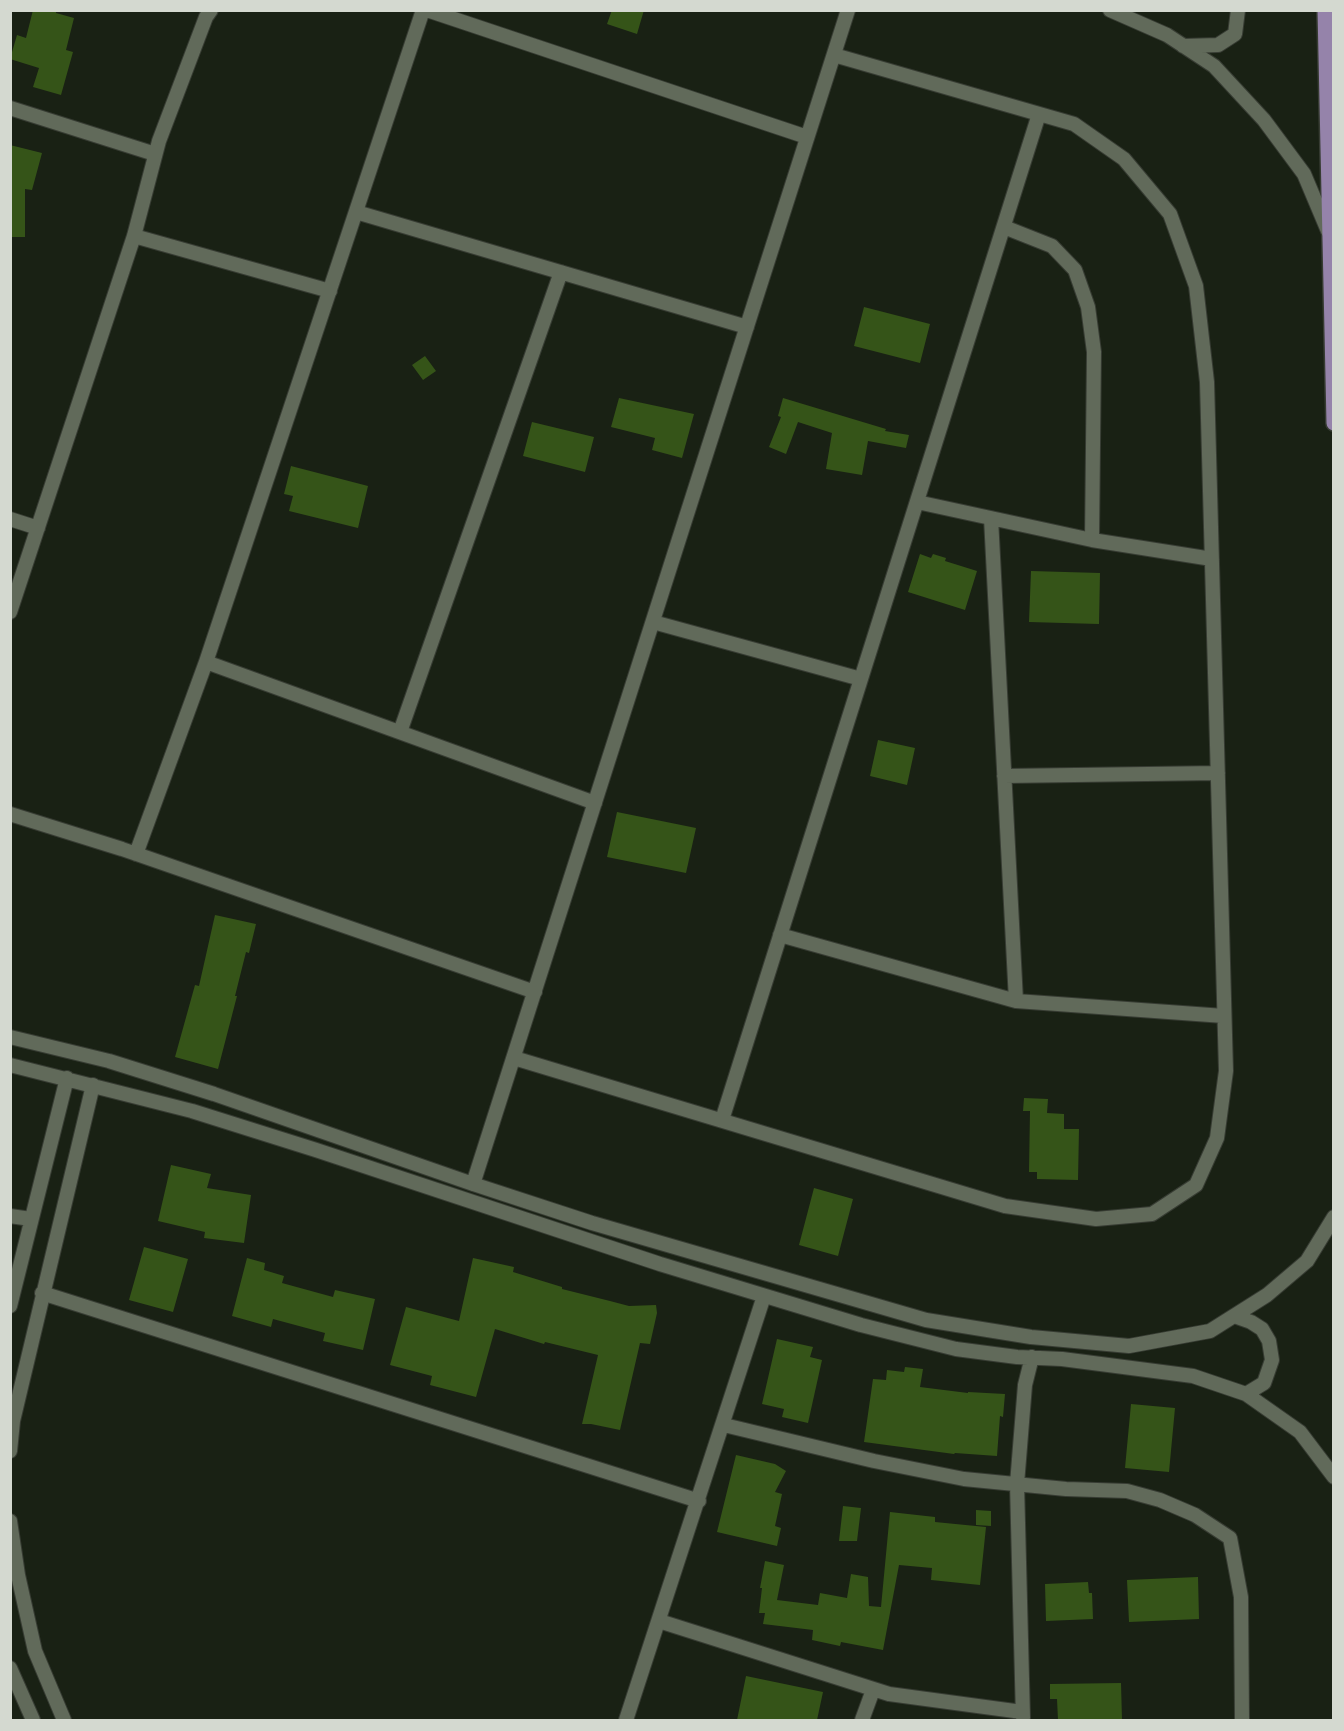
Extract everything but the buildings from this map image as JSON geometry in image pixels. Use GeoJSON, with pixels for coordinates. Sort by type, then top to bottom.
{"type":"FeatureCollection","features":[{"type":"Feature","properties":{"kind":"main road"},"geometry":{"type":"LineString","coordinates":[[1325,10],[1328,232],[1334,423]]}},
{"type":"Feature","properties":{"kind":"street"},"geometry":{"type":"LineString","coordinates":[[10,612],[135,236],[155,154],[206,17],[211,10]]}},
{"type":"Feature","properties":{"kind":"street"},"geometry":{"type":"LineString","coordinates":[[136,854],[206,662],[423,10]]}},
{"type":"Feature","properties":{"kind":"street"},"geometry":{"type":"LineString","coordinates":[[427,10],[807,137]]}},
{"type":"Feature","properties":{"kind":"street"},"geometry":{"type":"LineString","coordinates":[[473,1184],[848,10]]}},
{"type":"Feature","properties":{"kind":"street"},"geometry":{"type":"LineString","coordinates":[[1110,10],[1167,35],[1214,66],[1264,120],[1304,174],[1328,232]]}},
{"type":"Feature","properties":{"kind":"street"},"geometry":{"type":"LineString","coordinates":[[1184,46],[1218,45],[1235,34],[1238,10]]}},
{"type":"Feature","properties":{"kind":"street"},"geometry":{"type":"LineString","coordinates":[[514,1058],[1005,1206],[1096,1219],[1152,1214],[1196,1185],[1216,1138],[1226,1071],[1207,382],[1196,286],[1170,214],[1124,159],[1074,124],[834,55]]}},
{"type":"Feature","properties":{"kind":"street"},"geometry":{"type":"LineString","coordinates":[[10,108],[155,154]]}},
{"type":"Feature","properties":{"kind":"street"},"geometry":{"type":"LineString","coordinates":[[722,1120],[1039,114]]}},
{"type":"Feature","properties":{"kind":"street"},"geometry":{"type":"LineString","coordinates":[[356,212],[747,327]]}},
{"type":"Feature","properties":{"kind":"street"},"geometry":{"type":"LineString","coordinates":[[1004,227],[1052,246],[1075,270],[1088,307],[1094,352],[1092,540]]}},
{"type":"Feature","properties":{"kind":"street"},"geometry":{"type":"LineString","coordinates":[[135,236],[330,291]]}},
{"type":"Feature","properties":{"kind":"street"},"geometry":{"type":"LineString","coordinates":[[400,732],[561,272]]}},
{"type":"Feature","properties":{"kind":"street"},"geometry":{"type":"LineString","coordinates":[[917,502],[1092,540],[1212,559]]}},
{"type":"Feature","properties":{"kind":"street"},"geometry":{"type":"LineString","coordinates":[[991,518],[1017,1002]]}},
{"type":"Feature","properties":{"kind":"street"},"geometry":{"type":"LineString","coordinates":[[10,519],[38,528]]}},
{"type":"Feature","properties":{"kind":"street"},"geometry":{"type":"LineString","coordinates":[[653,622],[861,679]]}},
{"type":"Feature","properties":{"kind":"street"},"geometry":{"type":"LineString","coordinates":[[206,662],[595,803]]}},
{"type":"Feature","properties":{"kind":"street"},"geometry":{"type":"LineString","coordinates":[[1004,776],[1218,772]]}},
{"type":"Feature","properties":{"kind":"street"},"geometry":{"type":"LineString","coordinates":[[10,814],[136,854],[535,992]]}},
{"type":"Feature","properties":{"kind":"street"},"geometry":{"type":"LineString","coordinates":[[780,935],[1017,1002],[1224,1016]]}},
{"type":"Feature","properties":{"kind":"street"},"geometry":{"type":"LineString","coordinates":[[10,1037],[109,1061],[214,1094],[473,1184],[592,1222],[926,1320],[1031,1337],[1130,1346],[1210,1332],[1267,1295],[1307,1261],[1334,1217]]}},
{"type":"Feature","properties":{"kind":"street"},"geometry":{"type":"LineString","coordinates":[[10,1065],[93,1084],[192,1112],[316,1150],[660,1264],[861,1325],[956,1349],[1062,1359],[1193,1376],[1246,1394],[1300,1432],[1334,1477]]}},
{"type":"Feature","properties":{"kind":"street"},"geometry":{"type":"LineString","coordinates":[[10,1306],[67,1078]]}},
{"type":"Feature","properties":{"kind":"street"},"geometry":{"type":"LineString","coordinates":[[10,1451],[13,1421],[93,1084]]}},
{"type":"Feature","properties":{"kind":"street"},"geometry":{"type":"LineString","coordinates":[[10,1216],[31,1219]]}},
{"type":"Feature","properties":{"kind":"street"},"geometry":{"type":"LineString","coordinates":[[42,1293],[699,1501]]}},
{"type":"Feature","properties":{"kind":"street"},"geometry":{"type":"LineString","coordinates":[[626,1720],[724,1425],[764,1296]]}},
{"type":"Feature","properties":{"kind":"street"},"geometry":{"type":"LineString","coordinates":[[1234,1316],[1262,1329],[1269,1341],[1272,1360],[1264,1383],[1246,1394]]}},
{"type":"Feature","properties":{"kind":"street"},"geometry":{"type":"LineString","coordinates":[[659,1621],[889,1695],[1022,1716],[1017,1484],[1025,1385],[1032,1357]]}},
{"type":"Feature","properties":{"kind":"street"},"geometry":{"type":"LineString","coordinates":[[724,1425],[874,1461],[964,1479],[1066,1489],[1127,1491],[1160,1500],[1195,1515],[1230,1538],[1241,1597],[1242,1720]]}},
{"type":"Feature","properties":{"kind":"street"},"geometry":{"type":"LineString","coordinates":[[10,1521],[18,1575],[35,1651],[64,1720]]}},
{"type":"Feature","properties":{"kind":"street"},"geometry":{"type":"LineString","coordinates":[[10,1668],[33,1720]]}},
{"type":"Feature","properties":{"kind":"street"},"geometry":{"type":"LineString","coordinates":[[862,1720],[873,1689]]}}]}
